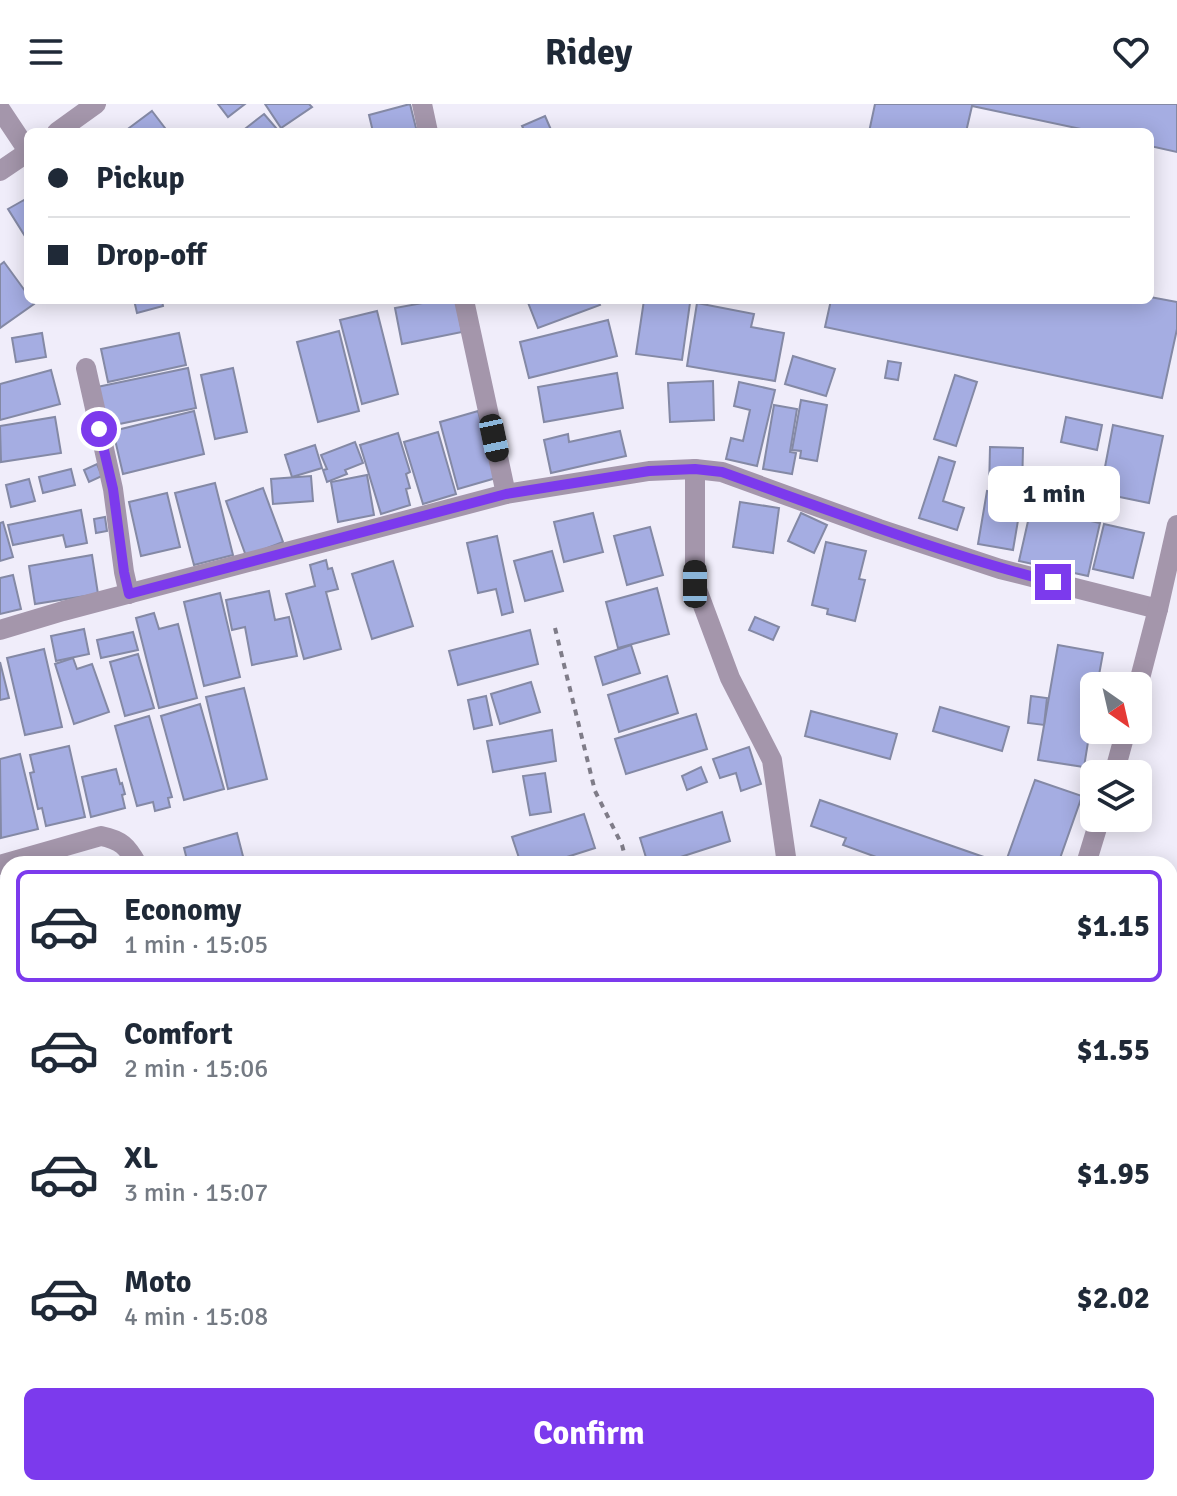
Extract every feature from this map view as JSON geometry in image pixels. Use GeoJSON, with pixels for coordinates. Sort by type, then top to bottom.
{"type":"FeatureCollection","features":[{"type":"Feature","properties":{"kind":"street"},"geometry":{"type":"LineString","coordinates":[[63,128],[96,104]]}},
{"type":"Feature","properties":{"kind":"street"},"geometry":{"type":"LineString","coordinates":[[422,104],[427,128]]}},
{"type":"Feature","properties":{"kind":"street"},"geometry":{"type":"LineString","coordinates":[[0,109],[24,146]]}},
{"type":"Feature","properties":{"kind":"street"},"geometry":{"type":"LineString","coordinates":[[0,171],[24,155]]}},
{"type":"Feature","properties":{"kind":"street"},"geometry":{"type":"LineString","coordinates":[[465,304],[506,494]]}},
{"type":"Feature","properties":{"kind":"street"},"geometry":{"type":"LineString","coordinates":[[86,368],[113,489],[129,594]]}},
{"type":"Feature","properties":{"kind":"street"},"geometry":{"type":"LineString","coordinates":[[695,469],[695,584],[730,678],[772,760],[786,856]]}},
{"type":"Feature","properties":{"kind":"street"},"geometry":{"type":"LineString","coordinates":[[0,630],[506,494],[649,471],[695,469],[722,472],[1000,569],[1158,609]]}},
{"type":"Feature","properties":{"kind":"street"},"geometry":{"type":"LineString","coordinates":[[1142,672],[1177,525]]}},
{"type":"Feature","properties":{"kind":"street"},"geometry":{"type":"LineString","coordinates":[[1088,856],[1096,832]]}},
{"type":"Feature","properties":{"kind":"street"},"geometry":{"type":"LineString","coordinates":[[31,856],[101,836],[117,839],[132,856]]}},
{"type":"Feature","properties":{"kind":"path"},"geometry":{"type":"LineString","coordinates":[[555,628],[595,791],[625,856]]}},
{"type":"Feature","properties":{"kind":"building"},"geometry":{"type":"Polygon","coordinates":[[[218,104],[245,104],[228,117],[218,104]]]}},
{"type":"Feature","properties":{"kind":"building"},"geometry":{"type":"Polygon","coordinates":[[[265,104],[309,104],[312,107],[281,128],[265,104]]]}},
{"type":"Feature","properties":{"kind":"building"},"geometry":{"type":"Polygon","coordinates":[[[410,104],[416,128],[372,128],[369,115],[410,104]]]}},
{"type":"Feature","properties":{"kind":"building"},"geometry":{"type":"Polygon","coordinates":[[[875,104],[1177,104],[1177,152],[1154,147],[1154,128],[1076,128],[972,106],[967,128],[870,128],[875,104]]]}},
{"type":"Feature","properties":{"kind":"building"},"geometry":{"type":"Polygon","coordinates":[[[152,111],[165,128],[129,128],[152,111]]]}},
{"type":"Feature","properties":{"kind":"building"},"geometry":{"type":"Polygon","coordinates":[[[264,114],[276,128],[246,128],[264,114]]]}},
{"type":"Feature","properties":{"kind":"building"},"geometry":{"type":"Polygon","coordinates":[[[545,116],[550,128],[523,128],[545,116]]]}},
{"type":"Feature","properties":{"kind":"building"},"geometry":{"type":"Polygon","coordinates":[[[24,200],[24,235],[8,209],[24,200]]]}},
{"type":"Feature","properties":{"kind":"building"},"geometry":{"type":"Polygon","coordinates":[[[4,262],[24,290],[24,304],[34,304],[0,328],[0,265],[4,262]]]}},
{"type":"Feature","properties":{"kind":"building"},"geometry":{"type":"Polygon","coordinates":[[[1154,298],[1177,302],[1177,329],[1162,398],[825,327],[830,304],[1154,304],[1154,298]]]}},
{"type":"Feature","properties":{"kind":"building"},"geometry":{"type":"Polygon","coordinates":[[[135,304],[163,304],[163,306],[137,313],[135,304]]]}},
{"type":"Feature","properties":{"kind":"building"},"geometry":{"type":"Polygon","coordinates":[[[417,304],[457,304],[462,332],[402,344],[395,308],[417,304]]]}},
{"type":"Feature","properties":{"kind":"building"},"geometry":{"type":"Polygon","coordinates":[[[529,304],[600,305],[538,328],[529,304]]]}},
{"type":"Feature","properties":{"kind":"building"},"geometry":{"type":"Polygon","coordinates":[[[643,304],[690,304],[682,360],[636,354],[643,304]]]}},
{"type":"Feature","properties":{"kind":"building"},"geometry":{"type":"Polygon","coordinates":[[[697,304],[754,314],[751,327],[784,333],[775,381],[687,366],[697,304]]]}},
{"type":"Feature","properties":{"kind":"building"},"geometry":{"type":"Polygon","coordinates":[[[377,311],[398,394],[362,404],[340,320],[377,311]]]}},
{"type":"Feature","properties":{"kind":"building"},"geometry":{"type":"Polygon","coordinates":[[[608,320],[617,356],[529,378],[520,342],[608,320]]]}},
{"type":"Feature","properties":{"kind":"building"},"geometry":{"type":"Polygon","coordinates":[[[339,331],[359,411],[318,422],[297,342],[339,331]]]}},
{"type":"Feature","properties":{"kind":"building"},"geometry":{"type":"Polygon","coordinates":[[[42,333],[46,357],[16,362],[12,338],[42,333]]]}},
{"type":"Feature","properties":{"kind":"building"},"geometry":{"type":"Polygon","coordinates":[[[179,333],[186,365],[108,382],[101,349],[179,333]]]}},
{"type":"Feature","properties":{"kind":"building"},"geometry":{"type":"Polygon","coordinates":[[[793,356],[835,369],[826,396],[785,384],[793,356]]]}},
{"type":"Feature","properties":{"kind":"building"},"geometry":{"type":"Polygon","coordinates":[[[888,361],[901,363],[898,380],[885,378],[888,361]]]}},
{"type":"Feature","properties":{"kind":"building"},"geometry":{"type":"Polygon","coordinates":[[[188,368],[196,408],[105,427],[97,387],[188,368]]]}},
{"type":"Feature","properties":{"kind":"building"},"geometry":{"type":"Polygon","coordinates":[[[233,368],[247,432],[215,439],[201,375],[233,368]]]}},
{"type":"Feature","properties":{"kind":"building"},"geometry":{"type":"Polygon","coordinates":[[[51,370],[60,404],[0,420],[0,384],[51,370]]]}},
{"type":"Feature","properties":{"kind":"building"},"geometry":{"type":"Polygon","coordinates":[[[617,373],[623,408],[544,422],[538,387],[617,373]]]}},
{"type":"Feature","properties":{"kind":"building"},"geometry":{"type":"Polygon","coordinates":[[[955,375],[977,382],[956,446],[934,439],[955,375]]]}},
{"type":"Feature","properties":{"kind":"building"},"geometry":{"type":"Polygon","coordinates":[[[713,381],[714,420],[670,422],[668,383],[713,381]]]}},
{"type":"Feature","properties":{"kind":"building"},"geometry":{"type":"Polygon","coordinates":[[[739,382],[775,390],[757,466],[726,459],[731,438],[743,441],[750,410],[734,406],[739,382]]]}},
{"type":"Feature","properties":{"kind":"building"},"geometry":{"type":"Polygon","coordinates":[[[801,400],[827,405],[817,461],[800,458],[801,451],[792,450],[801,400]]]}},
{"type":"Feature","properties":{"kind":"building"},"geometry":{"type":"Polygon","coordinates":[[[774,405],[797,409],[790,452],[796,453],[792,474],[763,469],[774,405]]]}},
{"type":"Feature","properties":{"kind":"building"},"geometry":{"type":"Polygon","coordinates":[[[194,411],[204,454],[123,474],[113,431],[194,411]]]}},
{"type":"Feature","properties":{"kind":"building"},"geometry":{"type":"Polygon","coordinates":[[[478,411],[496,478],[458,489],[440,422],[478,411]]]}},
{"type":"Feature","properties":{"kind":"building"},"geometry":{"type":"Polygon","coordinates":[[[55,417],[61,453],[1,462],[0,426],[55,417]]]}},
{"type":"Feature","properties":{"kind":"building"},"geometry":{"type":"Polygon","coordinates":[[[1066,417],[1102,425],[1097,450],[1061,442],[1066,417]]]}},
{"type":"Feature","properties":{"kind":"building"},"geometry":{"type":"Polygon","coordinates":[[[1113,425],[1163,436],[1149,503],[1100,493],[1113,425]]]}},
{"type":"Feature","properties":{"kind":"building"},"geometry":{"type":"Polygon","coordinates":[[[620,431],[626,456],[551,473],[544,440],[568,434],[569,442],[620,431]]]}},
{"type":"Feature","properties":{"kind":"building"},"geometry":{"type":"Polygon","coordinates":[[[438,432],[456,494],[423,504],[404,442],[438,432]]]}},
{"type":"Feature","properties":{"kind":"building"},"geometry":{"type":"Polygon","coordinates":[[[398,433],[410,472],[406,474],[410,488],[406,489],[410,505],[381,514],[360,445],[398,433]]]}},
{"type":"Feature","properties":{"kind":"building"},"geometry":{"type":"Polygon","coordinates":[[[355,442],[363,463],[327,482],[323,470],[327,469],[321,455],[355,442]]]}},
{"type":"Feature","properties":{"kind":"building"},"geometry":{"type":"Polygon","coordinates":[[[315,445],[322,468],[292,477],[285,455],[315,445]]]}},
{"type":"Feature","properties":{"kind":"building"},"geometry":{"type":"Polygon","coordinates":[[[990,447],[1023,448],[1022,490],[989,489],[990,447]]]}},
{"type":"Feature","properties":{"kind":"building"},"geometry":{"type":"Polygon","coordinates":[[[939,457],[955,462],[943,501],[964,508],[957,530],[919,518],[939,457]]]}},
{"type":"Feature","properties":{"kind":"building"},"geometry":{"type":"Polygon","coordinates":[[[97,464],[102,476],[89,482],[84,470],[97,464]]]}},
{"type":"Feature","properties":{"kind":"building"},"geometry":{"type":"Polygon","coordinates":[[[71,469],[75,485],[43,493],[39,477],[71,469]]]}},
{"type":"Feature","properties":{"kind":"building"},"geometry":{"type":"Polygon","coordinates":[[[367,475],[374,515],[338,522],[331,482],[367,475]]]}},
{"type":"Feature","properties":{"kind":"building"},"geometry":{"type":"Polygon","coordinates":[[[311,476],[313,501],[273,504],[271,479],[311,476]]]}},
{"type":"Feature","properties":{"kind":"building"},"geometry":{"type":"Polygon","coordinates":[[[29,479],[35,501],[11,507],[6,485],[29,479]]]}},
{"type":"Feature","properties":{"kind":"building"},"geometry":{"type":"Polygon","coordinates":[[[215,483],[233,555],[194,565],[175,493],[215,483]]]}},
{"type":"Feature","properties":{"kind":"building"},"geometry":{"type":"Polygon","coordinates":[[[263,488],[283,542],[246,556],[226,501],[263,488]]]}},
{"type":"Feature","properties":{"kind":"building"},"geometry":{"type":"Polygon","coordinates":[[[987,491],[1022,497],[1013,550],[978,544],[987,491]]]}},
{"type":"Feature","properties":{"kind":"building"},"geometry":{"type":"Polygon","coordinates":[[[167,493],[180,547],[141,556],[129,502],[167,493]]]}},
{"type":"Feature","properties":{"kind":"building"},"geometry":{"type":"Polygon","coordinates":[[[740,502],[779,508],[773,553],[733,547],[740,502]]]}},
{"type":"Feature","properties":{"kind":"building"},"geometry":{"type":"Polygon","coordinates":[[[1031,508],[1100,523],[1088,576],[1019,561],[1031,508]]]}},
{"type":"Feature","properties":{"kind":"building"},"geometry":{"type":"Polygon","coordinates":[[[81,510],[87,543],[66,547],[63,535],[13,545],[8,525],[81,510]]]}},
{"type":"Feature","properties":{"kind":"building"},"geometry":{"type":"Polygon","coordinates":[[[593,513],[603,552],[564,562],[554,522],[593,513]]]}},
{"type":"Feature","properties":{"kind":"building"},"geometry":{"type":"Polygon","coordinates":[[[801,513],[827,525],[814,553],[788,541],[801,513]]]}},
{"type":"Feature","properties":{"kind":"building"},"geometry":{"type":"Polygon","coordinates":[[[105,517],[107,531],[96,533],[94,519],[105,517]]]}},
{"type":"Feature","properties":{"kind":"building"},"geometry":{"type":"Polygon","coordinates":[[[3,522],[13,557],[0,561],[0,523],[3,522]]]}},
{"type":"Feature","properties":{"kind":"building"},"geometry":{"type":"Polygon","coordinates":[[[1104,524],[1144,533],[1133,578],[1093,569],[1104,524]]]}},
{"type":"Feature","properties":{"kind":"building"},"geometry":{"type":"Polygon","coordinates":[[[650,527],[663,575],[627,585],[614,536],[650,527]]]}},
{"type":"Feature","properties":{"kind":"building"},"geometry":{"type":"Polygon","coordinates":[[[497,536],[513,612],[502,615],[496,589],[478,593],[467,543],[497,536]]]}},
{"type":"Feature","properties":{"kind":"building"},"geometry":{"type":"Polygon","coordinates":[[[826,542],[866,551],[859,579],[865,580],[855,621],[827,614],[828,609],[812,605],[826,542]]]}},
{"type":"Feature","properties":{"kind":"building"},"geometry":{"type":"Polygon","coordinates":[[[552,551],[563,591],[525,601],[514,561],[552,551]]]}},
{"type":"Feature","properties":{"kind":"building"},"geometry":{"type":"Polygon","coordinates":[[[92,555],[98,594],[35,604],[29,566],[92,555]]]}},
{"type":"Feature","properties":{"kind":"building"},"geometry":{"type":"Polygon","coordinates":[[[326,560],[328,569],[332,568],[338,589],[326,592],[341,649],[304,659],[286,594],[315,586],[310,565],[326,560]]]}},
{"type":"Feature","properties":{"kind":"building"},"geometry":{"type":"Polygon","coordinates":[[[393,561],[413,626],[372,639],[352,574],[393,561]]]}},
{"type":"Feature","properties":{"kind":"building"},"geometry":{"type":"Polygon","coordinates":[[[13,575],[21,609],[0,614],[0,578],[13,575]]]}},
{"type":"Feature","properties":{"kind":"building"},"geometry":{"type":"Polygon","coordinates":[[[657,588],[669,634],[618,648],[606,602],[657,588]]]}},
{"type":"Feature","properties":{"kind":"building"},"geometry":{"type":"Polygon","coordinates":[[[269,591],[275,620],[289,617],[297,656],[252,665],[245,627],[232,630],[226,600],[269,591]]]}},
{"type":"Feature","properties":{"kind":"building"},"geometry":{"type":"Polygon","coordinates":[[[220,593],[240,677],[204,686],[184,602],[220,593]]]}},
{"type":"Feature","properties":{"kind":"building"},"geometry":{"type":"Polygon","coordinates":[[[154,613],[159,629],[178,624],[197,698],[159,708],[136,618],[154,613]]]}},
{"type":"Feature","properties":{"kind":"building"},"geometry":{"type":"Polygon","coordinates":[[[755,617],[779,627],[773,640],[749,630],[755,617]]]}},
{"type":"Feature","properties":{"kind":"building"},"geometry":{"type":"Polygon","coordinates":[[[84,629],[89,654],[56,661],[51,636],[84,629]]]}},
{"type":"Feature","properties":{"kind":"building"},"geometry":{"type":"Polygon","coordinates":[[[530,630],[538,664],[458,685],[449,651],[530,630]]]}},
{"type":"Feature","properties":{"kind":"building"},"geometry":{"type":"Polygon","coordinates":[[[133,632],[138,650],[101,658],[97,640],[133,632]]]}},
{"type":"Feature","properties":{"kind":"building"},"geometry":{"type":"Polygon","coordinates":[[[631,645],[640,673],[603,685],[595,657],[631,645]]]}},
{"type":"Feature","properties":{"kind":"building"},"geometry":{"type":"Polygon","coordinates":[[[1058,645],[1103,653],[1100,672],[1080,672],[1080,744],[1088,744],[1085,760],[1080,760],[1080,766],[1038,760],[1058,645]]]}},
{"type":"Feature","properties":{"kind":"building"},"geometry":{"type":"Polygon","coordinates":[[[44,649],[62,727],[25,735],[7,658],[44,649]]]}},
{"type":"Feature","properties":{"kind":"building"},"geometry":{"type":"Polygon","coordinates":[[[138,654],[154,708],[125,716],[110,662],[138,654]]]}},
{"type":"Feature","properties":{"kind":"building"},"geometry":{"type":"Polygon","coordinates":[[[73,658],[77,669],[92,664],[109,712],[74,724],[55,664],[73,658]]]}},
{"type":"Feature","properties":{"kind":"building"},"geometry":{"type":"Polygon","coordinates":[[[0,662],[9,698],[0,700],[0,662]]]}},
{"type":"Feature","properties":{"kind":"building"},"geometry":{"type":"Polygon","coordinates":[[[667,676],[678,713],[619,732],[608,695],[667,676]]]}},
{"type":"Feature","properties":{"kind":"building"},"geometry":{"type":"Polygon","coordinates":[[[531,682],[540,712],[500,724],[491,694],[531,682]]]}},
{"type":"Feature","properties":{"kind":"building"},"geometry":{"type":"Polygon","coordinates":[[[244,688],[267,779],[228,789],[206,697],[244,688]]]}},
{"type":"Feature","properties":{"kind":"building"},"geometry":{"type":"Polygon","coordinates":[[[486,696],[492,725],[474,729],[468,700],[486,696]]]}},
{"type":"Feature","properties":{"kind":"building"},"geometry":{"type":"Polygon","coordinates":[[[1031,696],[1047,698],[1044,725],[1028,723],[1031,696]]]}},
{"type":"Feature","properties":{"kind":"building"},"geometry":{"type":"Polygon","coordinates":[[[200,704],[224,789],[184,800],[161,716],[200,704]]]}},
{"type":"Feature","properties":{"kind":"building"},"geometry":{"type":"Polygon","coordinates":[[[940,707],[1009,727],[1002,751],[933,731],[940,707]]]}},
{"type":"Feature","properties":{"kind":"building"},"geometry":{"type":"Polygon","coordinates":[[[811,711],[897,734],[890,759],[805,736],[811,711]]]}},
{"type":"Feature","properties":{"kind":"building"},"geometry":{"type":"Polygon","coordinates":[[[696,714],[707,749],[626,774],[615,739],[696,714]]]}},
{"type":"Feature","properties":{"kind":"building"},"geometry":{"type":"Polygon","coordinates":[[[149,716],[172,797],[168,798],[170,807],[155,811],[153,802],[137,806],[115,726],[149,716]]]}},
{"type":"Feature","properties":{"kind":"building"},"geometry":{"type":"Polygon","coordinates":[[[552,730],[556,761],[493,772],[487,741],[552,730]]]}},
{"type":"Feature","properties":{"kind":"building"},"geometry":{"type":"Polygon","coordinates":[[[69,746],[85,817],[46,826],[42,808],[38,809],[30,773],[34,772],[30,755],[69,746]]]}},
{"type":"Feature","properties":{"kind":"building"},"geometry":{"type":"Polygon","coordinates":[[[749,747],[761,784],[741,791],[736,773],[720,778],[713,759],[749,747]]]}},
{"type":"Feature","properties":{"kind":"building"},"geometry":{"type":"Polygon","coordinates":[[[20,754],[38,829],[1,838],[0,759],[20,754]]]}},
{"type":"Feature","properties":{"kind":"building"},"geometry":{"type":"Polygon","coordinates":[[[701,767],[707,782],[687,790],[682,776],[701,767]]]}},
{"type":"Feature","properties":{"kind":"building"},"geometry":{"type":"Polygon","coordinates":[[[116,769],[125,794],[122,795],[125,808],[91,817],[82,777],[116,769]]]}},
{"type":"Feature","properties":{"kind":"building"},"geometry":{"type":"Polygon","coordinates":[[[545,773],[551,812],[530,815],[523,776],[545,773]]]}},
{"type":"Feature","properties":{"kind":"building"},"geometry":{"type":"Polygon","coordinates":[[[1035,780],[1080,795],[1061,856],[1008,856],[1035,780]]]}},
{"type":"Feature","properties":{"kind":"building"},"geometry":{"type":"Polygon","coordinates":[[[820,800],[981,856],[873,856],[843,845],[846,838],[811,826],[820,800]]]}},
{"type":"Feature","properties":{"kind":"building"},"geometry":{"type":"Polygon","coordinates":[[[722,812],[730,841],[684,856],[646,856],[640,838],[722,812]]]}},
{"type":"Feature","properties":{"kind":"building"},"geometry":{"type":"Polygon","coordinates":[[[584,814],[595,848],[570,856],[518,856],[512,837],[584,814]]]}},
{"type":"Feature","properties":{"kind":"building"},"geometry":{"type":"Polygon","coordinates":[[[237,833],[243,856],[186,856],[184,848],[237,833]]]}},
{"type":"Feature","properties":{"kind":"route"},"geometry":{"type":"LineString","coordinates":[[99,429],[113,489],[129,594],[506,494],[649,471],[695,469],[722,472],[879,529],[1000,569],[1053,582]]}}]}
